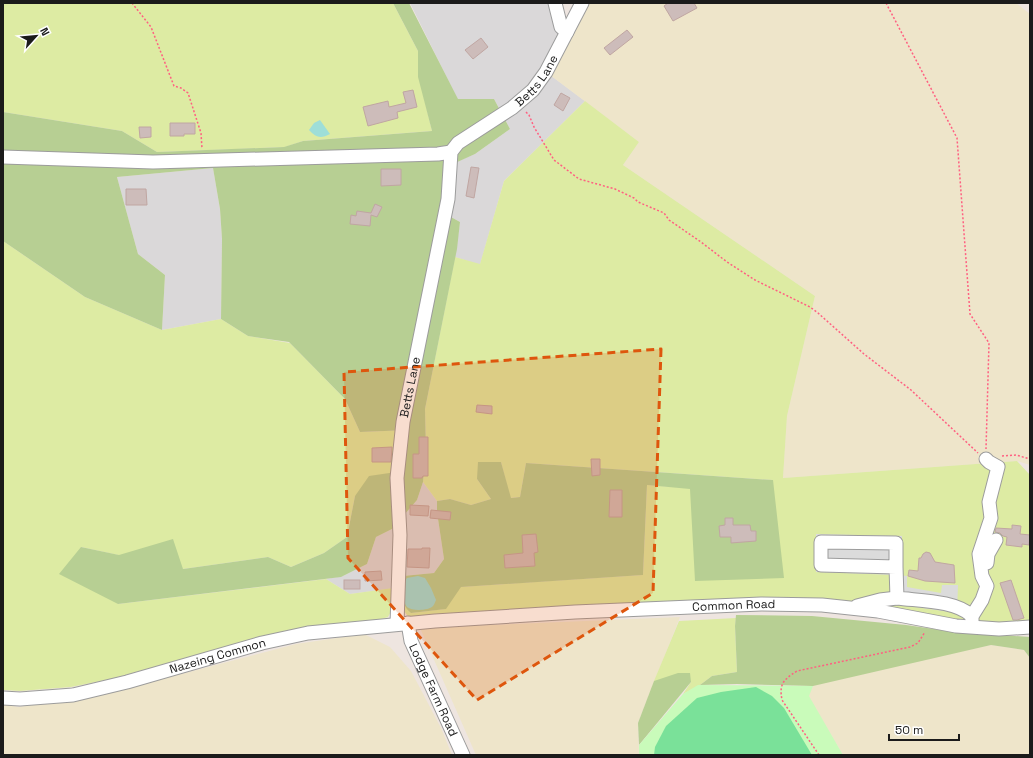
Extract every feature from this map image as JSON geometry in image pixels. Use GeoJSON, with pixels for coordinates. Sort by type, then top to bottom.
{"type":"FeatureCollection","features":[{"type":"Feature","properties":{"kind":"street"},"geometry":{"type":"LineString","coordinates":[[555,3],[561,27],[567,32]]}},
{"type":"Feature","properties":{"kind":"street","name":"Betts Lane"},"geometry":{"type":"LineString","coordinates":[[403,623],[397,478],[402,422],[448,199],[451,152],[458,143],[512,108],[533,90],[540,82],[582,3]]}},
{"type":"Feature","properties":{"kind":"street"},"geometry":{"type":"LineString","coordinates":[[3,157],[153,162],[438,154],[451,152]]}},
{"type":"Feature","properties":{"kind":"street"},"geometry":{"type":"LineString","coordinates":[[986,459],[988,462],[998,467],[989,502],[991,518],[979,554],[982,576],[987,584]]}},
{"type":"Feature","properties":{"kind":"street"},"geometry":{"type":"LineString","coordinates":[[972,621],[982,600],[987,584],[986,567],[988,554],[996,540]]}},
{"type":"Feature","properties":{"kind":"street"},"geometry":{"type":"LineString","coordinates":[[896,567],[822,565],[821,542],[896,543],[897,598]]}},
{"type":"Feature","properties":{"kind":"street"},"geometry":{"type":"LineString","coordinates":[[852,608],[865,603],[897,598],[953,605],[968,612],[972,621]]}},
{"type":"Feature","properties":{"kind":"street","name":"Common Road"},"geometry":{"type":"LineString","coordinates":[[435,621],[702,606],[822,605],[878,611],[956,626],[972,621],[999,629],[1030,627]]}},
{"type":"Feature","properties":{"kind":"street","name":"Nazeing Common"},"geometry":{"type":"LineString","coordinates":[[3,698],[20,699],[74,695],[127,682],[262,643],[308,633],[435,621]]}},
{"type":"Feature","properties":{"kind":"street","name":"Lodge Farm Road"},"geometry":{"type":"LineString","coordinates":[[403,623],[464,755]]}},
{"type":"Feature","properties":{"kind":"path"},"geometry":{"type":"LineString","coordinates":[[132,3],[151,27],[174,86],[181,88],[188,93],[201,133],[206,161]]}},
{"type":"Feature","properties":{"kind":"path"},"geometry":{"type":"LineString","coordinates":[[886,3],[957,138],[970,314],[989,343],[986,459]]}},
{"type":"Feature","properties":{"kind":"path"},"geometry":{"type":"LineString","coordinates":[[512,108],[526,112],[529,115],[534,127],[554,160],[579,179],[615,189],[634,198],[638,202],[664,213],[670,220],[702,242],[727,262],[756,280],[810,307],[911,390],[986,459],[1016,455],[1030,458]]}},
{"type":"Feature","properties":{"kind":"path"},"geometry":{"type":"LineString","coordinates":[[819,755],[782,700],[780,691],[781,685],[788,677],[797,671],[910,647],[918,643],[933,621]]}},
{"type":"Feature","properties":{"kind":"highlighted area"},"geometry":{"type":"Polygon","coordinates":[[[661,349],[653,593],[477,700],[348,558],[344,372],[661,349]]]}},
{"type":"Feature","properties":{"kind":"shaded area"},"geometry":{"type":"Polygon","coordinates":[[[410,3],[550,3],[562,41],[546,72],[585,101],[504,181],[480,265],[455,257],[460,222],[440,211],[444,167],[475,154],[510,129],[494,99],[458,100],[410,3]]]}},
{"type":"Feature","properties":{"kind":"shaded area"},"geometry":{"type":"Polygon","coordinates":[[[582,3],[1016,3],[1030,14],[1030,465],[1017,461],[783,478],[787,416],[815,296],[623,165],[639,142],[546,72],[582,3]]]}},
{"type":"Feature","properties":{"kind":"shaded area"},"geometry":{"type":"Polygon","coordinates":[[[213,168],[220,209],[222,239],[221,319],[162,330],[165,275],[138,254],[117,177],[213,168]]]}},
{"type":"Feature","properties":{"kind":"shaded area"},"geometry":{"type":"Polygon","coordinates":[[[423,482],[437,501],[437,512],[444,559],[434,573],[403,576],[403,587],[350,594],[326,579],[343,576],[367,564],[376,537],[392,529],[417,500],[423,482]]]}},
{"type":"Feature","properties":{"kind":"shaded area"},"geometry":{"type":"Polygon","coordinates":[[[816,534],[902,536],[899,575],[907,576],[907,587],[941,593],[942,585],[958,585],[957,613],[894,604],[895,575],[816,572],[816,534]]]}},
{"type":"Feature","properties":{"kind":"shaded area"},"geometry":{"type":"Polygon","coordinates":[[[680,617],[638,723],[639,755],[476,755],[420,628],[680,617]]]}},
{"type":"Feature","properties":{"kind":"shaded area"},"geometry":{"type":"Polygon","coordinates":[[[364,634],[390,647],[411,671],[441,728],[452,755],[3,755],[3,704],[18,707],[97,696],[296,644],[364,634]]]}},
{"type":"Feature","properties":{"kind":"shaded area"},"geometry":{"type":"Polygon","coordinates":[[[991,645],[1024,650],[1030,658],[1030,755],[843,755],[808,696],[813,686],[833,678],[991,645]]]}},
{"type":"Feature","properties":{"kind":"green space"},"geometry":{"type":"Polygon","coordinates":[[[3,3],[393,3],[418,51],[419,77],[432,131],[303,141],[285,147],[157,152],[122,131],[3,112],[3,3]]]}},
{"type":"Feature","properties":{"kind":"green space"},"geometry":{"type":"Polygon","coordinates":[[[393,3],[409,3],[458,99],[494,99],[510,129],[475,154],[444,168],[440,211],[460,222],[457,249],[425,409],[426,450],[423,482],[417,500],[392,529],[376,537],[367,564],[341,577],[118,604],[59,574],[81,547],[119,555],[173,539],[183,569],[268,557],[291,567],[324,553],[347,537],[355,496],[369,476],[403,471],[409,430],[360,432],[345,399],[289,342],[248,336],[221,319],[222,239],[220,209],[213,168],[117,177],[138,254],[165,275],[162,330],[85,297],[3,241],[3,112],[122,131],[157,152],[284,147],[303,141],[432,131],[418,77],[418,51],[393,3]]]}},
{"type":"Feature","properties":{"kind":"green space"},"geometry":{"type":"Polygon","coordinates":[[[585,101],[639,142],[623,165],[815,296],[787,416],[783,478],[1017,461],[1030,475],[1030,623],[960,621],[846,604],[412,618],[406,614],[403,603],[411,613],[445,609],[460,587],[643,575],[647,485],[690,488],[773,480],[526,463],[520,497],[510,498],[501,462],[477,479],[491,499],[471,505],[450,499],[437,501],[423,482],[426,450],[425,409],[455,257],[480,264],[504,181],[585,101]]]}},
{"type":"Feature","properties":{"kind":"green space"},"geometry":{"type":"Polygon","coordinates":[[[3,241],[85,297],[162,330],[221,319],[248,336],[290,343],[345,399],[360,432],[409,430],[403,471],[355,496],[347,537],[324,553],[291,567],[268,557],[183,569],[81,547],[118,604],[326,579],[350,594],[393,588],[393,608],[388,617],[378,620],[244,642],[111,679],[71,687],[20,691],[3,690],[3,241]]]}},
{"type":"Feature","properties":{"kind":"green space"},"geometry":{"type":"Polygon","coordinates":[[[478,462],[501,462],[511,498],[520,497],[526,463],[773,480],[784,578],[695,581],[690,489],[647,485],[643,575],[461,587],[446,609],[411,613],[403,601],[403,576],[434,573],[444,559],[437,512],[437,501],[450,499],[471,505],[491,499],[477,479],[478,462]]]}},
{"type":"Feature","properties":{"kind":"green space"},"geometry":{"type":"Polygon","coordinates":[[[736,615],[812,616],[906,625],[955,632],[1030,637],[1030,658],[1024,650],[991,645],[813,686],[737,684],[700,685],[712,676],[737,672],[736,615]]]}},
{"type":"Feature","properties":{"kind":"green space"},"geometry":{"type":"Polygon","coordinates":[[[736,618],[737,672],[712,676],[700,685],[683,694],[691,682],[654,681],[679,621],[736,618]]]}},
{"type":"Feature","properties":{"kind":"green space"},"geometry":{"type":"Polygon","coordinates":[[[678,673],[690,673],[691,682],[639,745],[638,723],[654,681],[678,673]]]}},
{"type":"Feature","properties":{"kind":"green space"},"geometry":{"type":"Polygon","coordinates":[[[698,685],[813,686],[809,696],[843,755],[639,755],[639,745],[683,694],[698,685]]]}},
{"type":"Feature","properties":{"kind":"green space"},"geometry":{"type":"Polygon","coordinates":[[[756,687],[772,696],[784,708],[812,755],[654,755],[655,747],[666,726],[697,698],[721,692],[756,687]]]}},
{"type":"Feature","properties":{"kind":"water"},"geometry":{"type":"Polygon","coordinates":[[[320,120],[330,134],[324,137],[314,135],[309,130],[314,123],[320,120]]]}},
{"type":"Feature","properties":{"kind":"water"},"geometry":{"type":"Polygon","coordinates":[[[418,576],[425,578],[436,600],[431,608],[420,610],[412,609],[407,607],[405,604],[405,581],[407,578],[418,576]]]}},
{"type":"Feature","properties":{"kind":"building"},"geometry":{"type":"Polygon","coordinates":[[[668,3],[694,3],[697,8],[673,21],[664,6],[668,3]]]}},
{"type":"Feature","properties":{"kind":"building"},"geometry":{"type":"Polygon","coordinates":[[[627,30],[633,37],[610,55],[604,48],[627,30]]]}},
{"type":"Feature","properties":{"kind":"building"},"geometry":{"type":"Polygon","coordinates":[[[481,38],[488,47],[473,59],[465,50],[481,38]]]}},
{"type":"Feature","properties":{"kind":"building"},"geometry":{"type":"Polygon","coordinates":[[[413,90],[417,107],[397,112],[398,118],[368,126],[363,107],[388,101],[389,107],[406,103],[403,92],[413,90]]]}},
{"type":"Feature","properties":{"kind":"building"},"geometry":{"type":"Polygon","coordinates":[[[561,93],[570,98],[563,111],[554,105],[561,93]]]}},
{"type":"Feature","properties":{"kind":"building"},"geometry":{"type":"Polygon","coordinates":[[[170,123],[195,123],[195,134],[170,136],[170,123]]]}},
{"type":"Feature","properties":{"kind":"building"},"geometry":{"type":"Polygon","coordinates":[[[139,127],[151,127],[151,137],[140,138],[139,127]]]}},
{"type":"Feature","properties":{"kind":"building"},"geometry":{"type":"Polygon","coordinates":[[[471,167],[479,168],[474,198],[466,196],[471,167]]]}},
{"type":"Feature","properties":{"kind":"building"},"geometry":{"type":"Polygon","coordinates":[[[381,169],[401,169],[401,185],[381,186],[381,169]]]}},
{"type":"Feature","properties":{"kind":"building"},"geometry":{"type":"Polygon","coordinates":[[[126,189],[146,189],[147,205],[126,205],[126,189]]]}},
{"type":"Feature","properties":{"kind":"building"},"geometry":{"type":"Polygon","coordinates":[[[375,204],[382,207],[377,217],[371,215],[370,226],[350,224],[351,215],[356,216],[357,211],[371,213],[375,204]]]}},
{"type":"Feature","properties":{"kind":"building"},"geometry":{"type":"Polygon","coordinates":[[[477,405],[492,406],[492,414],[476,412],[477,405]]]}},
{"type":"Feature","properties":{"kind":"building"},"geometry":{"type":"Polygon","coordinates":[[[419,437],[428,437],[428,476],[413,478],[413,454],[419,454],[419,437]]]}},
{"type":"Feature","properties":{"kind":"building"},"geometry":{"type":"Polygon","coordinates":[[[392,447],[391,462],[372,462],[372,448],[392,447]]]}},
{"type":"Feature","properties":{"kind":"building"},"geometry":{"type":"Polygon","coordinates":[[[591,459],[600,459],[600,475],[592,476],[591,459]]]}},
{"type":"Feature","properties":{"kind":"building"},"geometry":{"type":"Polygon","coordinates":[[[610,490],[622,490],[622,517],[609,517],[610,490]]]}},
{"type":"Feature","properties":{"kind":"building"},"geometry":{"type":"Polygon","coordinates":[[[410,505],[429,506],[428,516],[410,515],[410,505]]]}},
{"type":"Feature","properties":{"kind":"building"},"geometry":{"type":"Polygon","coordinates":[[[431,510],[451,512],[450,520],[430,518],[431,510]]]}},
{"type":"Feature","properties":{"kind":"building"},"geometry":{"type":"Polygon","coordinates":[[[725,518],[733,518],[733,525],[750,525],[751,531],[756,531],[756,541],[731,543],[731,537],[720,537],[719,526],[725,525],[725,518]]]}},
{"type":"Feature","properties":{"kind":"building"},"geometry":{"type":"Polygon","coordinates":[[[1012,525],[1021,526],[1020,534],[1030,535],[1029,545],[1022,544],[1022,547],[1006,545],[1007,537],[995,532],[996,528],[1012,529],[1012,525]]]}},
{"type":"Feature","properties":{"kind":"building"},"geometry":{"type":"Polygon","coordinates":[[[536,534],[538,552],[534,553],[535,566],[505,568],[504,555],[523,553],[522,535],[536,534]]]}},
{"type":"Feature","properties":{"kind":"building"},"geometry":{"type":"Polygon","coordinates":[[[430,548],[429,568],[407,567],[408,549],[430,548]]]}},
{"type":"Feature","properties":{"kind":"building"},"geometry":{"type":"Polygon","coordinates":[[[926,552],[930,553],[935,562],[954,565],[955,583],[925,581],[908,576],[909,570],[918,571],[919,558],[921,558],[926,552]]]}},
{"type":"Feature","properties":{"kind":"building"},"geometry":{"type":"Polygon","coordinates":[[[381,571],[382,580],[365,581],[365,572],[381,571]]]}},
{"type":"Feature","properties":{"kind":"building"},"geometry":{"type":"Polygon","coordinates":[[[344,580],[360,580],[360,589],[344,589],[344,580]]]}},
{"type":"Feature","properties":{"kind":"building"},"geometry":{"type":"Polygon","coordinates":[[[1011,580],[1024,618],[1017,620],[1013,620],[1000,583],[1011,580]]]}}]}
